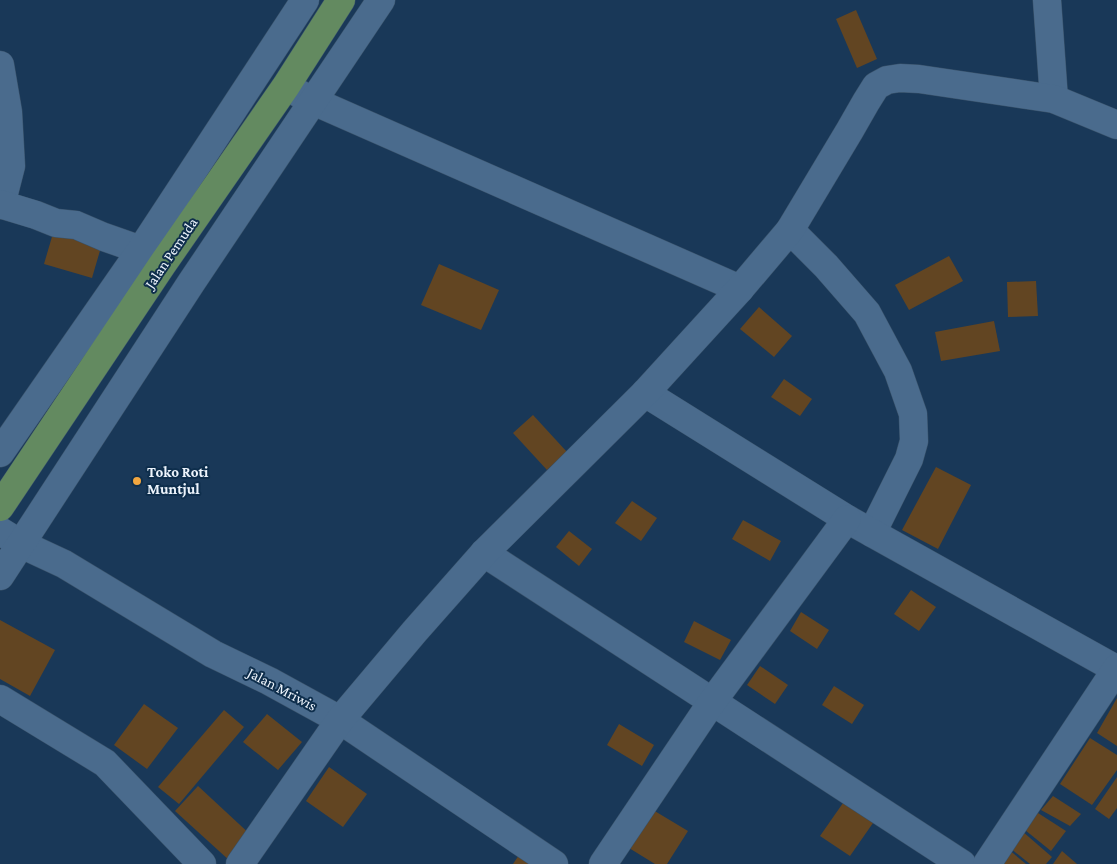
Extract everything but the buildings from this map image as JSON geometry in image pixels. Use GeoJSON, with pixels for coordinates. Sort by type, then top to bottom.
{"type":"FeatureCollection","features":[{"type":"Feature","properties":{"kind":"main road","name":"Jalan Pemuda"},"geometry":{"type":"LineString","coordinates":[[0,506],[162,265],[286,86],[341,0]]}},
{"type":"Feature","properties":{"kind":"street"},"geometry":{"type":"LineString","coordinates":[[0,453],[141,250],[305,0]]}},
{"type":"Feature","properties":{"kind":"street"},"geometry":{"type":"LineString","coordinates":[[0,576],[10,538],[196,275],[381,0]]}},
{"type":"Feature","properties":{"kind":"street"},"geometry":{"type":"LineString","coordinates":[[1047,0],[1054,99]]}},
{"type":"Feature","properties":{"kind":"street"},"geometry":{"type":"LineString","coordinates":[[0,65],[8,112],[11,166],[0,204],[56,223],[76,225],[141,250],[162,265]]}},
{"type":"Feature","properties":{"kind":"street"},"geometry":{"type":"LineString","coordinates":[[240,864],[340,720],[415,631],[484,553],[645,393],[740,289],[790,230],[876,86],[887,80],[900,78],[919,79],[1054,99],[1117,125]]}},
{"type":"Feature","properties":{"kind":"street"},"geometry":{"type":"LineString","coordinates":[[286,86],[313,101],[740,289]]}},
{"type":"Feature","properties":{"kind":"street"},"geometry":{"type":"LineString","coordinates":[[790,230],[826,266],[867,313],[898,371],[913,414],[914,441],[909,459],[872,533]]}},
{"type":"Feature","properties":{"kind":"street"},"geometry":{"type":"LineString","coordinates":[[645,393],[847,519],[1117,668],[986,864]]}},
{"type":"Feature","properties":{"kind":"street"},"geometry":{"type":"LineString","coordinates":[[603,864],[712,702],[847,519]]}},
{"type":"Feature","properties":{"kind":"street","name":"Jalan Mriwis"},"geometry":{"type":"LineString","coordinates":[[10,538],[64,564],[213,654],[340,720],[554,864]]}},
{"type":"Feature","properties":{"kind":"street"},"geometry":{"type":"LineString","coordinates":[[484,553],[962,864]]}},
{"type":"Feature","properties":{"kind":"street"},"geometry":{"type":"LineString","coordinates":[[0,699],[105,763],[202,864]]}},
{"type":"Feature","properties":{"kind":"place","name":"Toko Roti Muntjul"},"geometry":{"type":"Point","coordinates":[137,481]}}]}
